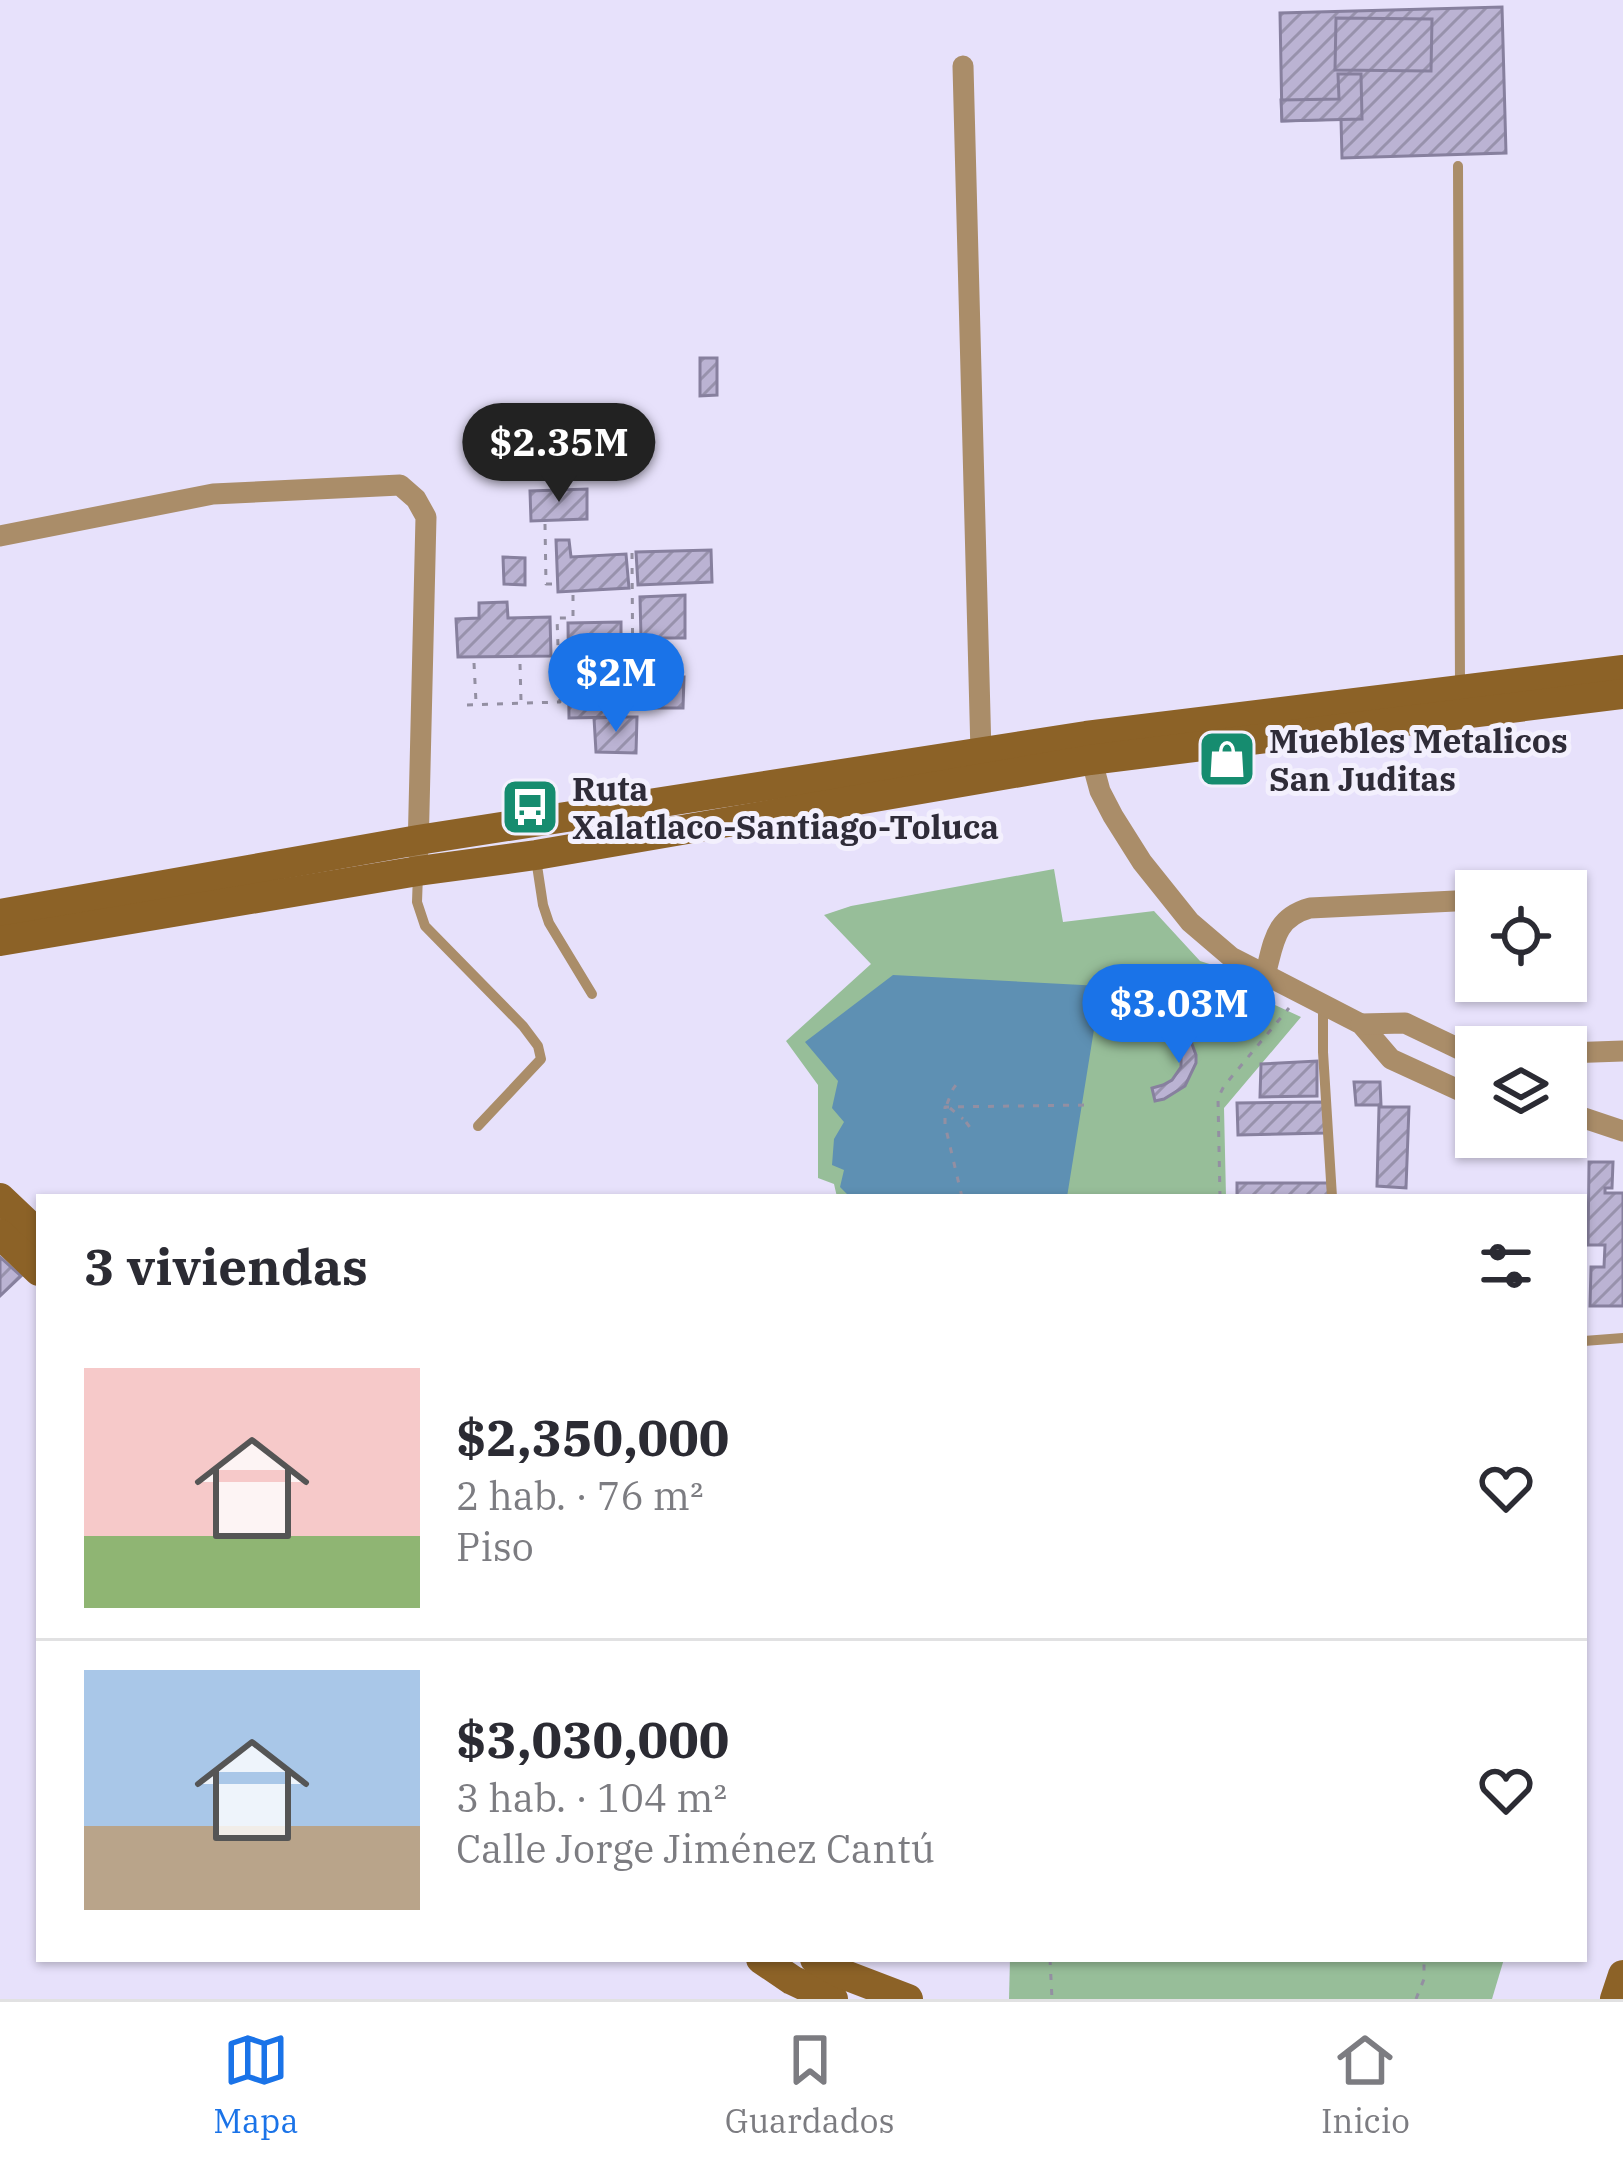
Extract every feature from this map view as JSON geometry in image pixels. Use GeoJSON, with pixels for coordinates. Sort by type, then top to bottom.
{"type":"FeatureCollection","features":[{"type":"Feature","properties":{"kind":"main road"},"geometry":{"type":"LineString","coordinates":[[0,914],[418,855],[536,855],[1088,748],[1460,690],[1623,670]]}},
{"type":"Feature","properties":{"kind":"main road"},"geometry":{"type":"LineString","coordinates":[[0,940],[418,855],[981,753],[1088,748],[1623,694]]}},
{"type":"Feature","properties":{"kind":"main road"},"geometry":{"type":"LineString","coordinates":[[0,1198],[36,1232]]}},
{"type":"Feature","properties":{"kind":"main road"},"geometry":{"type":"LineString","coordinates":[[0,1234],[36,1268]]}},
{"type":"Feature","properties":{"kind":"main road"},"geometry":{"type":"LineString","coordinates":[[765,1962],[792,1980],[908,1999]]}},
{"type":"Feature","properties":{"kind":"street"},"geometry":{"type":"LineString","coordinates":[[963,66],[981,753]]}},
{"type":"Feature","properties":{"kind":"street"},"geometry":{"type":"LineString","coordinates":[[0,536],[213,494],[400,485],[426,517],[418,855]]}},
{"type":"Feature","properties":{"kind":"street"},"geometry":{"type":"LineString","coordinates":[[1088,748],[1113,816],[1190,922],[1232,957],[1361,1024],[1390,1060],[1455,1089]]}},
{"type":"Feature","properties":{"kind":"street"},"geometry":{"type":"LineString","coordinates":[[1265,975],[1282,924],[1299,911],[1455,901]]}},
{"type":"Feature","properties":{"kind":"street"},"geometry":{"type":"LineString","coordinates":[[1361,1024],[1406,1024],[1455,1048]]}},
{"type":"Feature","properties":{"kind":"street"},"geometry":{"type":"LineString","coordinates":[[1587,1052],[1623,1051]]}},
{"type":"Feature","properties":{"kind":"street"},"geometry":{"type":"LineString","coordinates":[[1587,1119],[1623,1131]]}},
{"type":"Feature","properties":{"kind":"lane"},"geometry":{"type":"LineString","coordinates":[[1458,166],[1460,690]]}},
{"type":"Feature","properties":{"kind":"lane"},"geometry":{"type":"LineString","coordinates":[[418,855],[417,902],[425,926],[523,1026],[541,1059],[478,1126]]}},
{"type":"Feature","properties":{"kind":"lane"},"geometry":{"type":"LineString","coordinates":[[536,855],[549,923],[592,994]]}},
{"type":"Feature","properties":{"kind":"lane"},"geometry":{"type":"LineString","coordinates":[[1323,1005],[1332,1194]]}},
{"type":"Feature","properties":{"kind":"lane"},"geometry":{"type":"LineString","coordinates":[[1587,1341],[1623,1338]]}},
{"type":"Feature","properties":{"kind":"path"},"geometry":{"type":"LineString","coordinates":[[545,524],[546,584],[553,584]]}},
{"type":"Feature","properties":{"kind":"path"},"geometry":{"type":"LineString","coordinates":[[632,553],[633,701]]}},
{"type":"Feature","properties":{"kind":"path"},"geometry":{"type":"LineString","coordinates":[[467,705],[560,702],[557,618],[573,618],[573,591]]}},
{"type":"Feature","properties":{"kind":"path"},"geometry":{"type":"LineString","coordinates":[[474,663],[476,704]]}},
{"type":"Feature","properties":{"kind":"path"},"geometry":{"type":"LineString","coordinates":[[520,664],[521,703]]}},
{"type":"Feature","properties":{"kind":"path"},"geometry":{"type":"LineString","coordinates":[[1220,1194],[1219,1098],[1301,993]]}},
{"type":"Feature","properties":{"kind":"path"},"geometry":{"type":"LineString","coordinates":[[960,1079],[945,1107],[945,1125],[961,1194]]}},
{"type":"Feature","properties":{"kind":"path"},"geometry":{"type":"LineString","coordinates":[[949,1100],[950,1111],[972,1130]]}},
{"type":"Feature","properties":{"kind":"path"},"geometry":{"type":"LineString","coordinates":[[945,1107],[1089,1105]]}},
{"type":"Feature","properties":{"kind":"path"},"geometry":{"type":"LineString","coordinates":[[1050,1962],[1052,1999]]}},
{"type":"Feature","properties":{"kind":"path"},"geometry":{"type":"LineString","coordinates":[[1416,1999],[1424,1962]]}},
{"type":"Feature","properties":{"kind":"green space"},"geometry":{"type":"Polygon","coordinates":[[[1054,869],[1063,922],[1154,911],[1200,961],[1250,977],[1275,1005],[1301,1017],[1224,1108],[1226,1194],[836,1194],[834,1184],[818,1178],[818,1085],[786,1041],[871,964],[824,915],[1054,869]]]}},
{"type":"Feature","properties":{"kind":"green space"},"geometry":{"type":"Polygon","coordinates":[[[1010,1962],[1503,1962],[1492,1999],[1009,1999],[1010,1962]]]}},
{"type":"Feature","properties":{"kind":"water"},"geometry":{"type":"Polygon","coordinates":[[[893,975],[1101,986],[1067,1194],[847,1194],[840,1187],[844,1170],[832,1165],[834,1139],[844,1122],[832,1108],[838,1081],[805,1042],[893,975]]]}},
{"type":"Feature","properties":{"kind":"building"},"geometry":{"type":"Polygon","coordinates":[[[1502,7],[1506,153],[1342,158],[1341,119],[1282,121],[1280,13],[1502,7]]]}},
{"type":"Feature","properties":{"kind":"building"},"geometry":{"type":"Polygon","coordinates":[[[1336,18],[1432,19],[1431,71],[1335,70],[1336,18]]]}},
{"type":"Feature","properties":{"kind":"building"},"geometry":{"type":"Polygon","coordinates":[[[1338,74],[1361,74],[1362,119],[1282,121],[1281,100],[1339,99],[1338,74]]]}},
{"type":"Feature","properties":{"kind":"building"},"geometry":{"type":"Polygon","coordinates":[[[700,358],[717,358],[717,395],[700,396],[700,358]]]}},
{"type":"Feature","properties":{"kind":"building"},"geometry":{"type":"Polygon","coordinates":[[[587,489],[587,519],[531,521],[530,491],[587,489]]]}},
{"type":"Feature","properties":{"kind":"building"},"geometry":{"type":"Polygon","coordinates":[[[556,540],[569,540],[571,557],[626,554],[629,588],[558,592],[556,540]]]}},
{"type":"Feature","properties":{"kind":"building"},"geometry":{"type":"Polygon","coordinates":[[[711,550],[712,582],[638,585],[636,552],[711,550]]]}},
{"type":"Feature","properties":{"kind":"building"},"geometry":{"type":"Polygon","coordinates":[[[503,557],[525,558],[525,585],[504,584],[503,557]]]}},
{"type":"Feature","properties":{"kind":"building"},"geometry":{"type":"Polygon","coordinates":[[[685,595],[685,638],[641,638],[640,597],[685,595]]]}},
{"type":"Feature","properties":{"kind":"building"},"geometry":{"type":"Polygon","coordinates":[[[507,602],[508,618],[550,617],[551,656],[458,657],[456,619],[479,618],[479,603],[507,602]]]}},
{"type":"Feature","properties":{"kind":"building"},"geometry":{"type":"Polygon","coordinates":[[[621,622],[621,717],[569,718],[568,623],[621,622]]]}},
{"type":"Feature","properties":{"kind":"building"},"geometry":{"type":"Polygon","coordinates":[[[684,677],[683,708],[645,708],[644,678],[684,677]]]}},
{"type":"Feature","properties":{"kind":"building"},"geometry":{"type":"Polygon","coordinates":[[[637,717],[636,753],[596,752],[594,718],[637,717]]]}},
{"type":"Feature","properties":{"kind":"building"},"geometry":{"type":"Polygon","coordinates":[[[1176,1023],[1189,1036],[1196,1063],[1185,1086],[1155,1101],[1152,1088],[1172,1080],[1181,1067],[1181,1047],[1168,1030],[1176,1023]]]}},
{"type":"Feature","properties":{"kind":"building"},"geometry":{"type":"Polygon","coordinates":[[[1317,1061],[1317,1096],[1260,1097],[1261,1064],[1317,1061]]]}},
{"type":"Feature","properties":{"kind":"building"},"geometry":{"type":"Polygon","coordinates":[[[1354,1082],[1380,1082],[1381,1105],[1356,1105],[1354,1082]]]}},
{"type":"Feature","properties":{"kind":"building"},"geometry":{"type":"Polygon","coordinates":[[[1324,1102],[1325,1133],[1238,1135],[1237,1103],[1324,1102]]]}},
{"type":"Feature","properties":{"kind":"building"},"geometry":{"type":"Polygon","coordinates":[[[1379,1107],[1409,1107],[1406,1188],[1377,1186],[1379,1107]]]}},
{"type":"Feature","properties":{"kind":"building"},"geometry":{"type":"Polygon","coordinates":[[[1589,1162],[1613,1162],[1612,1188],[1605,1188],[1605,1193],[1623,1193],[1623,1306],[1590,1306],[1591,1267],[1604,1267],[1605,1245],[1588,1245],[1589,1162]]]}},
{"type":"Feature","properties":{"kind":"building"},"geometry":{"type":"Polygon","coordinates":[[[1237,1183],[1328,1183],[1329,1194],[1237,1194],[1237,1183]]]}},
{"type":"Feature","properties":{"kind":"building"},"geometry":{"type":"Polygon","coordinates":[[[0,1257],[21,1276],[0,1296],[0,1257]]]}},
{"type":"Feature","properties":{"kind":"place","name":"Muebles Metalicos San Juditas"},"geometry":{"type":"Point","coordinates":[1227,759]}},
{"type":"Feature","properties":{"kind":"place","name":"Ruta Xalatlaco-Santiago-Toluca"},"geometry":{"type":"Point","coordinates":[530,807]}}]}
